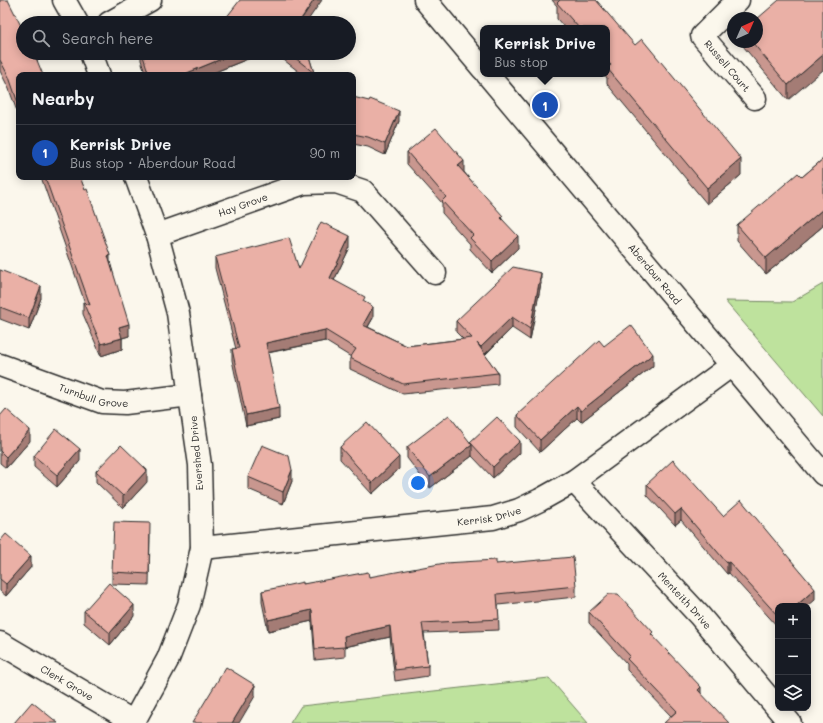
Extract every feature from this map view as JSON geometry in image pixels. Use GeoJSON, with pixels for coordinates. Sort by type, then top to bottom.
{"type":"FeatureCollection","features":[{"type":"Feature","properties":{"kind":"street"},"geometry":{"type":"LineString","coordinates":[[64,0],[73,16]]}},
{"type":"Feature","properties":{"kind":"street"},"geometry":{"type":"LineString","coordinates":[[121,16],[150,0]]}},
{"type":"Feature","properties":{"kind":"street"},"geometry":{"type":"LineString","coordinates":[[425,0],[480,65]]}},
{"type":"Feature","properties":{"kind":"street","name":"Russell Court"},"geometry":{"type":"LineString","coordinates":[[738,0],[702,36],[755,98]]}},
{"type":"Feature","properties":{"kind":"street"},"geometry":{"type":"LineString","coordinates":[[94,60],[98,72]]}},
{"type":"Feature","properties":{"kind":"street","name":"Aberdour Road"},"geometry":{"type":"LineString","coordinates":[[490,77],[823,474]]}},
{"type":"Feature","properties":{"kind":"street","name":"Evershed Drive"},"geometry":{"type":"LineString","coordinates":[[134,723],[168,659],[189,605],[202,548],[200,465],[178,313],[157,235],[137,180]]}},
{"type":"Feature","properties":{"kind":"street","name":"Hay Grove"},"geometry":{"type":"LineString","coordinates":[[157,235],[304,183],[336,182],[363,191],[435,273]]}},
{"type":"Feature","properties":{"kind":"street","name":"Turnbull Grove"},"geometry":{"type":"LineString","coordinates":[[0,365],[102,402],[125,403],[190,396]]}},
{"type":"Feature","properties":{"kind":"street","name":"Kerrisk Drive"},"geometry":{"type":"LineString","coordinates":[[202,548],[493,518],[519,510],[574,481],[732,365]]}},
{"type":"Feature","properties":{"kind":"street","name":"Menteith Drive"},"geometry":{"type":"LineString","coordinates":[[574,481],[699,615],[790,723]]}},
{"type":"Feature","properties":{"kind":"street","name":"Clerk Grove"},"geometry":{"type":"LineString","coordinates":[[0,643],[134,723]]}},
{"type":"Feature","properties":{"kind":"green space"},"geometry":{"type":"Polygon","coordinates":[[[823,284],[823,416],[725,301],[792,302],[823,284]]]}},
{"type":"Feature","properties":{"kind":"green space"},"geometry":{"type":"Polygon","coordinates":[[[549,678],[588,723],[290,723],[301,706],[549,678]]]}},
{"type":"Feature","properties":{"kind":"building"},"geometry":{"type":"Polygon","coordinates":[[[0,0],[8,0],[16,16],[16,60],[37,60],[42,72],[16,72],[16,97],[9,77],[0,60],[0,0]]]}},
{"type":"Feature","properties":{"kind":"building"},"geometry":{"type":"Polygon","coordinates":[[[240,0],[314,0],[303,16],[227,16],[240,0]]]}},
{"type":"Feature","properties":{"kind":"building"},"geometry":{"type":"Polygon","coordinates":[[[560,0],[596,0],[635,45],[642,39],[741,159],[707,188],[610,72],[610,25],[576,25],[557,3],[560,0]]]}},
{"type":"Feature","properties":{"kind":"building"},"geometry":{"type":"Polygon","coordinates":[[[779,0],[823,0],[823,55],[788,85],[757,48],[763,48],[763,14],[779,0]]]}},
{"type":"Feature","properties":{"kind":"building"},"geometry":{"type":"Polygon","coordinates":[[[144,60],[219,60],[189,72],[148,72],[144,60]]]}},
{"type":"Feature","properties":{"kind":"building"},"geometry":{"type":"Polygon","coordinates":[[[298,60],[310,60],[313,72],[298,60]]]}},
{"type":"Feature","properties":{"kind":"building"},"geometry":{"type":"Polygon","coordinates":[[[356,98],[369,101],[370,99],[399,111],[385,144],[368,137],[356,135],[356,98]]]}},
{"type":"Feature","properties":{"kind":"building"},"geometry":{"type":"Polygon","coordinates":[[[436,128],[464,161],[458,166],[503,216],[501,218],[518,236],[492,261],[470,238],[473,235],[442,201],[446,197],[407,152],[436,128]]]}},
{"type":"Feature","properties":{"kind":"building"},"geometry":{"type":"Polygon","coordinates":[[[823,159],[823,209],[766,258],[737,225],[798,173],[802,177],[823,159]]]}},
{"type":"Feature","properties":{"kind":"building"},"geometry":{"type":"Polygon","coordinates":[[[46,180],[81,180],[85,190],[87,189],[110,255],[108,256],[129,324],[119,327],[122,338],[101,344],[83,302],[90,305],[46,180]]]}},
{"type":"Feature","properties":{"kind":"building"},"geometry":{"type":"Polygon","coordinates":[[[321,222],[350,236],[330,278],[365,297],[363,301],[373,307],[363,325],[407,346],[472,338],[456,321],[513,267],[541,273],[530,329],[512,317],[481,347],[477,343],[498,373],[403,384],[350,358],[356,349],[325,330],[266,343],[279,408],[246,415],[232,349],[239,348],[215,257],[289,238],[299,269],[321,222]]]}},
{"type":"Feature","properties":{"kind":"building"},"geometry":{"type":"Polygon","coordinates":[[[0,270],[41,286],[29,318],[0,307],[0,270]]]}},
{"type":"Feature","properties":{"kind":"building"},"geometry":{"type":"Polygon","coordinates":[[[631,325],[653,354],[581,411],[577,406],[540,440],[517,415],[599,340],[604,346],[631,325]]]}},
{"type":"Feature","properties":{"kind":"building"},"geometry":{"type":"Polygon","coordinates":[[[6,409],[30,430],[6,457],[0,451],[0,416],[6,409]]]}},
{"type":"Feature","properties":{"kind":"building"},"geometry":{"type":"Polygon","coordinates":[[[449,415],[472,445],[430,477],[407,447],[449,415]]]}},
{"type":"Feature","properties":{"kind":"building"},"geometry":{"type":"Polygon","coordinates":[[[497,417],[520,441],[493,467],[470,442],[497,417]]]}},
{"type":"Feature","properties":{"kind":"building"},"geometry":{"type":"Polygon","coordinates":[[[367,422],[399,457],[372,483],[340,447],[367,422]]]}},
{"type":"Feature","properties":{"kind":"building"},"geometry":{"type":"Polygon","coordinates":[[[56,429],[80,449],[57,475],[34,456],[56,429]]]}},
{"type":"Feature","properties":{"kind":"building"},"geometry":{"type":"Polygon","coordinates":[[[121,445],[147,470],[123,496],[96,471],[121,445]]]}},
{"type":"Feature","properties":{"kind":"building"},"geometry":{"type":"Polygon","coordinates":[[[262,445],[289,456],[292,470],[283,492],[248,477],[262,445]]]}},
{"type":"Feature","properties":{"kind":"building"},"geometry":{"type":"Polygon","coordinates":[[[673,460],[723,516],[741,500],[815,589],[799,603],[775,603],[775,613],[729,562],[727,563],[681,509],[675,514],[647,484],[673,460]]]}},
{"type":"Feature","properties":{"kind":"building"},"geometry":{"type":"Polygon","coordinates":[[[114,522],[150,523],[149,574],[112,572],[114,522]]]}},
{"type":"Feature","properties":{"kind":"building"},"geometry":{"type":"Polygon","coordinates":[[[6,534],[31,556],[6,584],[0,579],[0,541],[6,534]]]}},
{"type":"Feature","properties":{"kind":"building"},"geometry":{"type":"Polygon","coordinates":[[[573,557],[576,586],[497,594],[499,619],[422,623],[428,666],[395,670],[390,626],[344,636],[345,647],[315,649],[312,610],[268,620],[262,591],[303,582],[303,584],[368,572],[369,577],[445,563],[496,560],[496,564],[573,557]]]}},
{"type":"Feature","properties":{"kind":"building"},"geometry":{"type":"Polygon","coordinates":[[[109,583],[134,605],[110,633],[84,611],[109,583]]]}},
{"type":"Feature","properties":{"kind":"building"},"geometry":{"type":"Polygon","coordinates":[[[609,594],[618,594],[653,632],[651,634],[701,687],[698,690],[729,723],[664,723],[677,711],[627,659],[630,656],[589,612],[609,594]]]}},
{"type":"Feature","properties":{"kind":"building"},"geometry":{"type":"Polygon","coordinates":[[[226,667],[255,685],[232,723],[192,723],[226,667]]]}},
{"type":"Feature","properties":{"kind":"building"},"geometry":{"type":"Polygon","coordinates":[[[32,702],[58,723],[14,723],[32,702]]]}},
{"type":"Feature","properties":{"kind":"place","name":"Kerrisk Drive"},"geometry":{"type":"Point","coordinates":[545,105]}}]}
